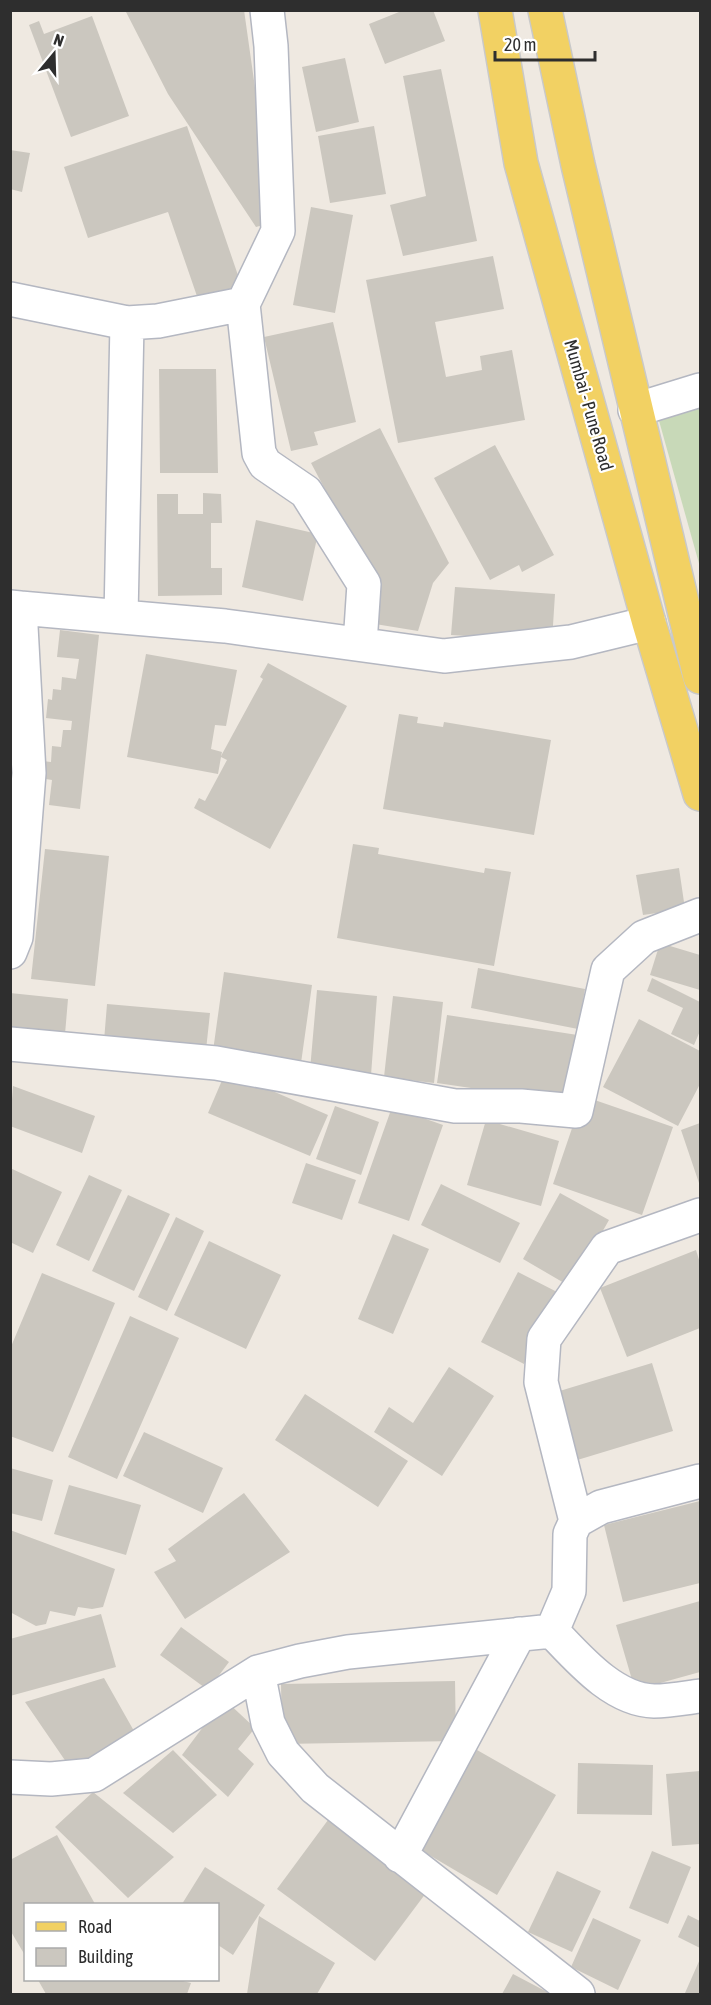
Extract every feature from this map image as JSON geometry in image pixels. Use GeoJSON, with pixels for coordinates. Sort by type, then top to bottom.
{"type":"FeatureCollection","features":[{"type":"Feature","properties":{"kind":"main road","name":"Mumbai - Pune Road"},"geometry":{"type":"LineString","coordinates":[[495,10],[521,163],[700,794]]}},
{"type":"Feature","properties":{"kind":"main road"},"geometry":{"type":"LineString","coordinates":[[544,10],[635,410],[700,677]]}},
{"type":"Feature","properties":{"kind":"street"},"geometry":{"type":"LineString","coordinates":[[267,10],[271,46],[278,231],[243,304],[259,453],[265,464],[306,492],[364,584],[360,644]]}},
{"type":"Feature","properties":{"kind":"street"},"geometry":{"type":"LineString","coordinates":[[10,299],[127,323],[158,321],[243,304]]}},
{"type":"Feature","properties":{"kind":"street"},"geometry":{"type":"LineString","coordinates":[[121,617],[127,323]]}},
{"type":"Feature","properties":{"kind":"street"},"geometry":{"type":"LineString","coordinates":[[635,410],[700,390]]}},
{"type":"Feature","properties":{"kind":"street"},"geometry":{"type":"LineString","coordinates":[[10,952],[15,937],[29,773],[15,608],[225,626],[444,656],[571,642],[650,623]]}},
{"type":"Feature","properties":{"kind":"street"},"geometry":{"type":"LineString","coordinates":[[10,1044],[216,1063],[455,1106],[521,1106],[576,1111],[608,970],[644,937],[700,915]]}},
{"type":"Feature","properties":{"kind":"street"},"geometry":{"type":"LineString","coordinates":[[576,1521],[540,1382],[544,1339],[607,1248],[700,1215]]}},
{"type":"Feature","properties":{"kind":"street"},"geometry":{"type":"LineString","coordinates":[[552,1631],[569,1591],[570,1534],[576,1521],[601,1507],[700,1482]]}},
{"type":"Feature","properties":{"kind":"street"},"geometry":{"type":"LineString","coordinates":[[10,1777],[51,1779],[94,1775],[258,1672],[348,1652],[552,1631]]}},
{"type":"Feature","properties":{"kind":"street"},"geometry":{"type":"LineString","coordinates":[[552,1631],[590,1671],[619,1690],[652,1701],[700,1696]]}},
{"type":"Feature","properties":{"kind":"street"},"geometry":{"type":"LineString","coordinates":[[400,1856],[519,1635]]}},
{"type":"Feature","properties":{"kind":"street"},"geometry":{"type":"LineString","coordinates":[[258,1672],[268,1723],[283,1754],[315,1788],[578,1995]]}},
{"type":"Feature","properties":{"kind":"green space"},"geometry":{"type":"Polygon","coordinates":[[[700,398],[700,567],[656,410],[700,398]]]}},
{"type":"Feature","properties":{"kind":"building"},"geometry":{"type":"Polygon","coordinates":[[[125,10],[244,10],[274,222],[256,227],[168,94],[125,10]]]}},
{"type":"Feature","properties":{"kind":"building"},"geometry":{"type":"Polygon","coordinates":[[[404,10],[433,10],[445,41],[385,64],[369,24],[404,10]]]}},
{"type":"Feature","properties":{"kind":"building"},"geometry":{"type":"Polygon","coordinates":[[[92,16],[129,116],[71,137],[29,25],[39,21],[44,34],[92,16]]]}},
{"type":"Feature","properties":{"kind":"building"},"geometry":{"type":"Polygon","coordinates":[[[345,58],[359,122],[316,132],[302,67],[345,58]]]}},
{"type":"Feature","properties":{"kind":"building"},"geometry":{"type":"Polygon","coordinates":[[[441,69],[477,241],[403,256],[390,205],[426,196],[403,76],[441,69]]]}},
{"type":"Feature","properties":{"kind":"building"},"geometry":{"type":"Polygon","coordinates":[[[187,126],[242,287],[199,302],[168,212],[88,238],[64,167],[187,126]]]}},
{"type":"Feature","properties":{"kind":"building"},"geometry":{"type":"Polygon","coordinates":[[[374,126],[386,194],[330,203],[318,136],[374,126]]]}},
{"type":"Feature","properties":{"kind":"building"},"geometry":{"type":"Polygon","coordinates":[[[10,150],[30,153],[22,192],[10,189],[10,150]]]}},
{"type":"Feature","properties":{"kind":"building"},"geometry":{"type":"Polygon","coordinates":[[[311,207],[353,215],[335,313],[293,305],[311,207]]]}},
{"type":"Feature","properties":{"kind":"building"},"geometry":{"type":"Polygon","coordinates":[[[493,256],[504,309],[435,322],[446,377],[482,370],[480,356],[512,350],[525,420],[398,443],[366,280],[493,256]]]}},
{"type":"Feature","properties":{"kind":"building"},"geometry":{"type":"Polygon","coordinates":[[[333,322],[356,422],[314,432],[318,445],[291,451],[264,337],[333,322]]]}},
{"type":"Feature","properties":{"kind":"building"},"geometry":{"type":"Polygon","coordinates":[[[159,369],[216,369],[218,473],[160,473],[159,369]]]}},
{"type":"Feature","properties":{"kind":"building"},"geometry":{"type":"Polygon","coordinates":[[[380,428],[449,563],[433,583],[418,631],[369,623],[377,587],[311,463],[380,428]]]}},
{"type":"Feature","properties":{"kind":"building"},"geometry":{"type":"Polygon","coordinates":[[[495,445],[554,555],[522,572],[519,565],[490,580],[434,478],[495,445]]]}},
{"type":"Feature","properties":{"kind":"building"},"geometry":{"type":"Polygon","coordinates":[[[203,493],[221,494],[222,523],[211,523],[211,568],[222,568],[222,595],[158,596],[157,494],[178,494],[178,514],[203,514],[203,493]]]}},
{"type":"Feature","properties":{"kind":"building"},"geometry":{"type":"Polygon","coordinates":[[[256,520],[318,534],[303,601],[242,587],[256,520]]]}},
{"type":"Feature","properties":{"kind":"building"},"geometry":{"type":"Polygon","coordinates":[[[455,587],[555,594],[552,641],[451,635],[455,587]]]}},
{"type":"Feature","properties":{"kind":"building"},"geometry":{"type":"Polygon","coordinates":[[[60,630],[99,635],[80,809],[49,805],[52,780],[40,778],[42,761],[51,762],[52,746],[61,747],[63,730],[71,730],[72,721],[46,718],[48,699],[52,700],[53,689],[61,690],[62,677],[76,679],[79,659],[57,657],[60,630]]]}},
{"type":"Feature","properties":{"kind":"building"},"geometry":{"type":"Polygon","coordinates":[[[146,654],[237,670],[226,726],[215,725],[211,749],[222,752],[221,756],[263,679],[260,677],[268,663],[347,706],[270,849],[194,808],[199,798],[205,801],[227,760],[221,757],[218,774],[127,757],[146,654]]]}},
{"type":"Feature","properties":{"kind":"building"},"geometry":{"type":"Polygon","coordinates":[[[399,714],[418,717],[417,723],[443,727],[444,722],[551,740],[534,835],[383,809],[399,714]]]}},
{"type":"Feature","properties":{"kind":"building"},"geometry":{"type":"Polygon","coordinates":[[[353,844],[379,848],[378,854],[484,873],[485,868],[511,872],[494,966],[337,938],[353,844]]]}},
{"type":"Feature","properties":{"kind":"building"},"geometry":{"type":"Polygon","coordinates":[[[45,849],[109,856],[95,986],[31,979],[45,849]]]}},
{"type":"Feature","properties":{"kind":"building"},"geometry":{"type":"Polygon","coordinates":[[[679,868],[685,909],[643,915],[636,875],[679,868]]]}},
{"type":"Feature","properties":{"kind":"building"},"geometry":{"type":"Polygon","coordinates":[[[660,943],[700,955],[700,990],[650,975],[660,943]]]}},
{"type":"Feature","properties":{"kind":"building"},"geometry":{"type":"Polygon","coordinates":[[[478,968],[585,989],[578,1029],[471,1008],[478,968]]]}},
{"type":"Feature","properties":{"kind":"building"},"geometry":{"type":"Polygon","coordinates":[[[224,972],[312,985],[301,1063],[213,1051],[224,972]]]}},
{"type":"Feature","properties":{"kind":"building"},"geometry":{"type":"Polygon","coordinates":[[[652,978],[700,1002],[700,1031],[694,1045],[671,1034],[683,1008],[647,991],[652,978]]]}},
{"type":"Feature","properties":{"kind":"building"},"geometry":{"type":"Polygon","coordinates":[[[317,990],[377,996],[371,1075],[310,1070],[317,990]]]}},
{"type":"Feature","properties":{"kind":"building"},"geometry":{"type":"Polygon","coordinates":[[[10,993],[68,999],[64,1046],[10,1040],[10,993]]]}},
{"type":"Feature","properties":{"kind":"building"},"geometry":{"type":"Polygon","coordinates":[[[393,996],[443,1002],[434,1083],[384,1077],[393,996]]]}},
{"type":"Feature","properties":{"kind":"building"},"geometry":{"type":"Polygon","coordinates":[[[107,1004],[210,1013],[206,1050],[104,1041],[107,1004]]]}},
{"type":"Feature","properties":{"kind":"building"},"geometry":{"type":"Polygon","coordinates":[[[447,1015],[584,1036],[573,1103],[437,1083],[447,1015]]]}},
{"type":"Feature","properties":{"kind":"building"},"geometry":{"type":"Polygon","coordinates":[[[639,1019],[700,1051],[700,1084],[678,1126],[603,1087],[639,1019]]]}},
{"type":"Feature","properties":{"kind":"building"},"geometry":{"type":"Polygon","coordinates":[[[226,1071],[328,1115],[310,1156],[208,1113],[226,1071]]]}},
{"type":"Feature","properties":{"kind":"building"},"geometry":{"type":"Polygon","coordinates":[[[13,1086],[95,1116],[82,1153],[10,1126],[13,1086]]]}},
{"type":"Feature","properties":{"kind":"building"},"geometry":{"type":"Polygon","coordinates":[[[583,1096],[673,1127],[642,1215],[553,1184],[583,1096]]]}},
{"type":"Feature","properties":{"kind":"building"},"geometry":{"type":"Polygon","coordinates":[[[335,1106],[379,1122],[361,1175],[316,1159],[335,1106]]]}},
{"type":"Feature","properties":{"kind":"building"},"geometry":{"type":"Polygon","coordinates":[[[392,1107],[443,1125],[409,1221],[358,1203],[392,1107]]]}},
{"type":"Feature","properties":{"kind":"building"},"geometry":{"type":"Polygon","coordinates":[[[486,1120],[559,1141],[541,1206],[467,1185],[486,1120]]]}},
{"type":"Feature","properties":{"kind":"building"},"geometry":{"type":"Polygon","coordinates":[[[700,1123],[700,1186],[681,1130],[700,1123]]]}},
{"type":"Feature","properties":{"kind":"building"},"geometry":{"type":"Polygon","coordinates":[[[306,1163],[356,1180],[342,1220],[292,1203],[306,1163]]]}},
{"type":"Feature","properties":{"kind":"building"},"geometry":{"type":"Polygon","coordinates":[[[10,1168],[62,1192],[33,1253],[10,1242],[10,1168]]]}},
{"type":"Feature","properties":{"kind":"building"},"geometry":{"type":"Polygon","coordinates":[[[89,1175],[122,1190],[89,1261],[56,1245],[89,1175]]]}},
{"type":"Feature","properties":{"kind":"building"},"geometry":{"type":"Polygon","coordinates":[[[441,1184],[520,1223],[500,1263],[421,1225],[441,1184]]]}},
{"type":"Feature","properties":{"kind":"building"},"geometry":{"type":"Polygon","coordinates":[[[560,1193],[609,1220],[571,1287],[523,1259],[560,1193]]]}},
{"type":"Feature","properties":{"kind":"building"},"geometry":{"type":"Polygon","coordinates":[[[128,1195],[170,1214],[134,1291],[92,1271],[128,1195]]]}},
{"type":"Feature","properties":{"kind":"building"},"geometry":{"type":"Polygon","coordinates":[[[176,1217],[204,1231],[167,1311],[138,1297],[176,1217]]]}},
{"type":"Feature","properties":{"kind":"building"},"geometry":{"type":"Polygon","coordinates":[[[393,1234],[429,1249],[393,1334],[358,1319],[393,1234]]]}},
{"type":"Feature","properties":{"kind":"building"},"geometry":{"type":"Polygon","coordinates":[[[209,1241],[281,1275],[246,1349],[174,1315],[209,1241]]]}},
{"type":"Feature","properties":{"kind":"building"},"geometry":{"type":"Polygon","coordinates":[[[696,1250],[700,1263],[700,1328],[627,1357],[600,1288],[696,1250]]]}},
{"type":"Feature","properties":{"kind":"building"},"geometry":{"type":"Polygon","coordinates":[[[518,1272],[561,1294],[524,1364],[481,1342],[518,1272]]]}},
{"type":"Feature","properties":{"kind":"building"},"geometry":{"type":"Polygon","coordinates":[[[42,1273],[115,1303],[53,1452],[10,1436],[10,1349],[42,1273]]]}},
{"type":"Feature","properties":{"kind":"building"},"geometry":{"type":"Polygon","coordinates":[[[130,1316],[179,1338],[117,1479],[68,1457],[130,1316]]]}},
{"type":"Feature","properties":{"kind":"building"},"geometry":{"type":"Polygon","coordinates":[[[652,1363],[673,1431],[574,1461],[553,1393],[652,1363]]]}},
{"type":"Feature","properties":{"kind":"building"},"geometry":{"type":"Polygon","coordinates":[[[449,1367],[494,1396],[442,1476],[374,1432],[389,1407],[413,1423],[449,1367]]]}},
{"type":"Feature","properties":{"kind":"building"},"geometry":{"type":"Polygon","coordinates":[[[305,1394],[408,1461],[378,1507],[275,1440],[305,1394]]]}},
{"type":"Feature","properties":{"kind":"building"},"geometry":{"type":"Polygon","coordinates":[[[144,1432],[223,1468],[203,1513],[123,1476],[144,1432]]]}},
{"type":"Feature","properties":{"kind":"building"},"geometry":{"type":"Polygon","coordinates":[[[10,1468],[53,1480],[42,1521],[10,1513],[10,1468]]]}},
{"type":"Feature","properties":{"kind":"building"},"geometry":{"type":"Polygon","coordinates":[[[69,1485],[141,1505],[126,1555],[54,1534],[69,1485]]]}},
{"type":"Feature","properties":{"kind":"building"},"geometry":{"type":"Polygon","coordinates":[[[244,1493],[290,1552],[185,1619],[154,1572],[176,1561],[168,1549],[244,1493]]]}},
{"type":"Feature","properties":{"kind":"building"},"geometry":{"type":"Polygon","coordinates":[[[700,1501],[700,1583],[623,1602],[604,1525],[700,1501]]]}},
{"type":"Feature","properties":{"kind":"building"},"geometry":{"type":"Polygon","coordinates":[[[10,1530],[115,1569],[103,1607],[92,1609],[78,1607],[75,1616],[50,1611],[46,1624],[36,1626],[10,1612],[10,1530]]]}},
{"type":"Feature","properties":{"kind":"building"},"geometry":{"type":"Polygon","coordinates":[[[700,1601],[700,1672],[635,1690],[616,1625],[700,1601]]]}},
{"type":"Feature","properties":{"kind":"building"},"geometry":{"type":"Polygon","coordinates":[[[101,1614],[116,1667],[10,1696],[10,1639],[101,1614]]]}},
{"type":"Feature","properties":{"kind":"building"},"geometry":{"type":"Polygon","coordinates":[[[181,1627],[229,1662],[208,1690],[160,1655],[181,1627]]]}},
{"type":"Feature","properties":{"kind":"building"},"geometry":{"type":"Polygon","coordinates":[[[104,1678],[134,1731],[73,1772],[25,1702],[104,1678]]]}},
{"type":"Feature","properties":{"kind":"building"},"geometry":{"type":"Polygon","coordinates":[[[455,1681],[456,1741],[282,1744],[281,1684],[455,1681]]]}},
{"type":"Feature","properties":{"kind":"building"},"geometry":{"type":"Polygon","coordinates":[[[224,1699],[255,1728],[238,1749],[254,1764],[228,1797],[182,1755],[224,1699]]]}},
{"type":"Feature","properties":{"kind":"building"},"geometry":{"type":"Polygon","coordinates":[[[173,1750],[217,1795],[173,1833],[123,1793],[173,1750]]]}},
{"type":"Feature","properties":{"kind":"building"},"geometry":{"type":"Polygon","coordinates":[[[477,1750],[556,1795],[497,1895],[419,1849],[477,1750]]]}},
{"type":"Feature","properties":{"kind":"building"},"geometry":{"type":"Polygon","coordinates":[[[578,1763],[653,1765],[652,1815],[577,1814],[578,1763]]]}},
{"type":"Feature","properties":{"kind":"building"},"geometry":{"type":"Polygon","coordinates":[[[700,1771],[700,1844],[672,1846],[666,1774],[700,1771]]]}},
{"type":"Feature","properties":{"kind":"building"},"geometry":{"type":"Polygon","coordinates":[[[93,1792],[174,1857],[128,1898],[55,1827],[93,1792]]]}},
{"type":"Feature","properties":{"kind":"building"},"geometry":{"type":"Polygon","coordinates":[[[328,1820],[426,1893],[375,1961],[277,1889],[328,1820]]]}},
{"type":"Feature","properties":{"kind":"building"},"geometry":{"type":"Polygon","coordinates":[[[57,1835],[94,1903],[24,1903],[24,1954],[10,1930],[10,1860],[57,1835]]]}},
{"type":"Feature","properties":{"kind":"building"},"geometry":{"type":"Polygon","coordinates":[[[652,1851],[691,1867],[668,1924],[629,1908],[652,1851]]]}},
{"type":"Feature","properties":{"kind":"building"},"geometry":{"type":"Polygon","coordinates":[[[205,1867],[265,1905],[233,1955],[219,1946],[219,1903],[183,1903],[205,1867]]]}},
{"type":"Feature","properties":{"kind":"building"},"geometry":{"type":"Polygon","coordinates":[[[557,1871],[601,1891],[572,1952],[528,1932],[557,1871]]]}},
{"type":"Feature","properties":{"kind":"building"},"geometry":{"type":"Polygon","coordinates":[[[688,1915],[700,1921],[700,1948],[678,1937],[688,1915]]]}},
{"type":"Feature","properties":{"kind":"building"},"geometry":{"type":"Polygon","coordinates":[[[259,1916],[335,1963],[317,1994],[247,1994],[259,1916]]]}},
{"type":"Feature","properties":{"kind":"building"},"geometry":{"type":"Polygon","coordinates":[[[593,1918],[641,1940],[618,1990],[571,1967],[593,1918]]]}},
{"type":"Feature","properties":{"kind":"building"},"geometry":{"type":"Polygon","coordinates":[[[700,1959],[700,1994],[685,1993],[700,1959]]]}},
{"type":"Feature","properties":{"kind":"building"},"geometry":{"type":"Polygon","coordinates":[[[513,1974],[551,1994],[502,1994],[513,1974]]]}},
{"type":"Feature","properties":{"kind":"building"},"geometry":{"type":"Polygon","coordinates":[[[39,1981],[183,1981],[191,1983],[187,1994],[46,1994],[39,1981]]]}}]}
